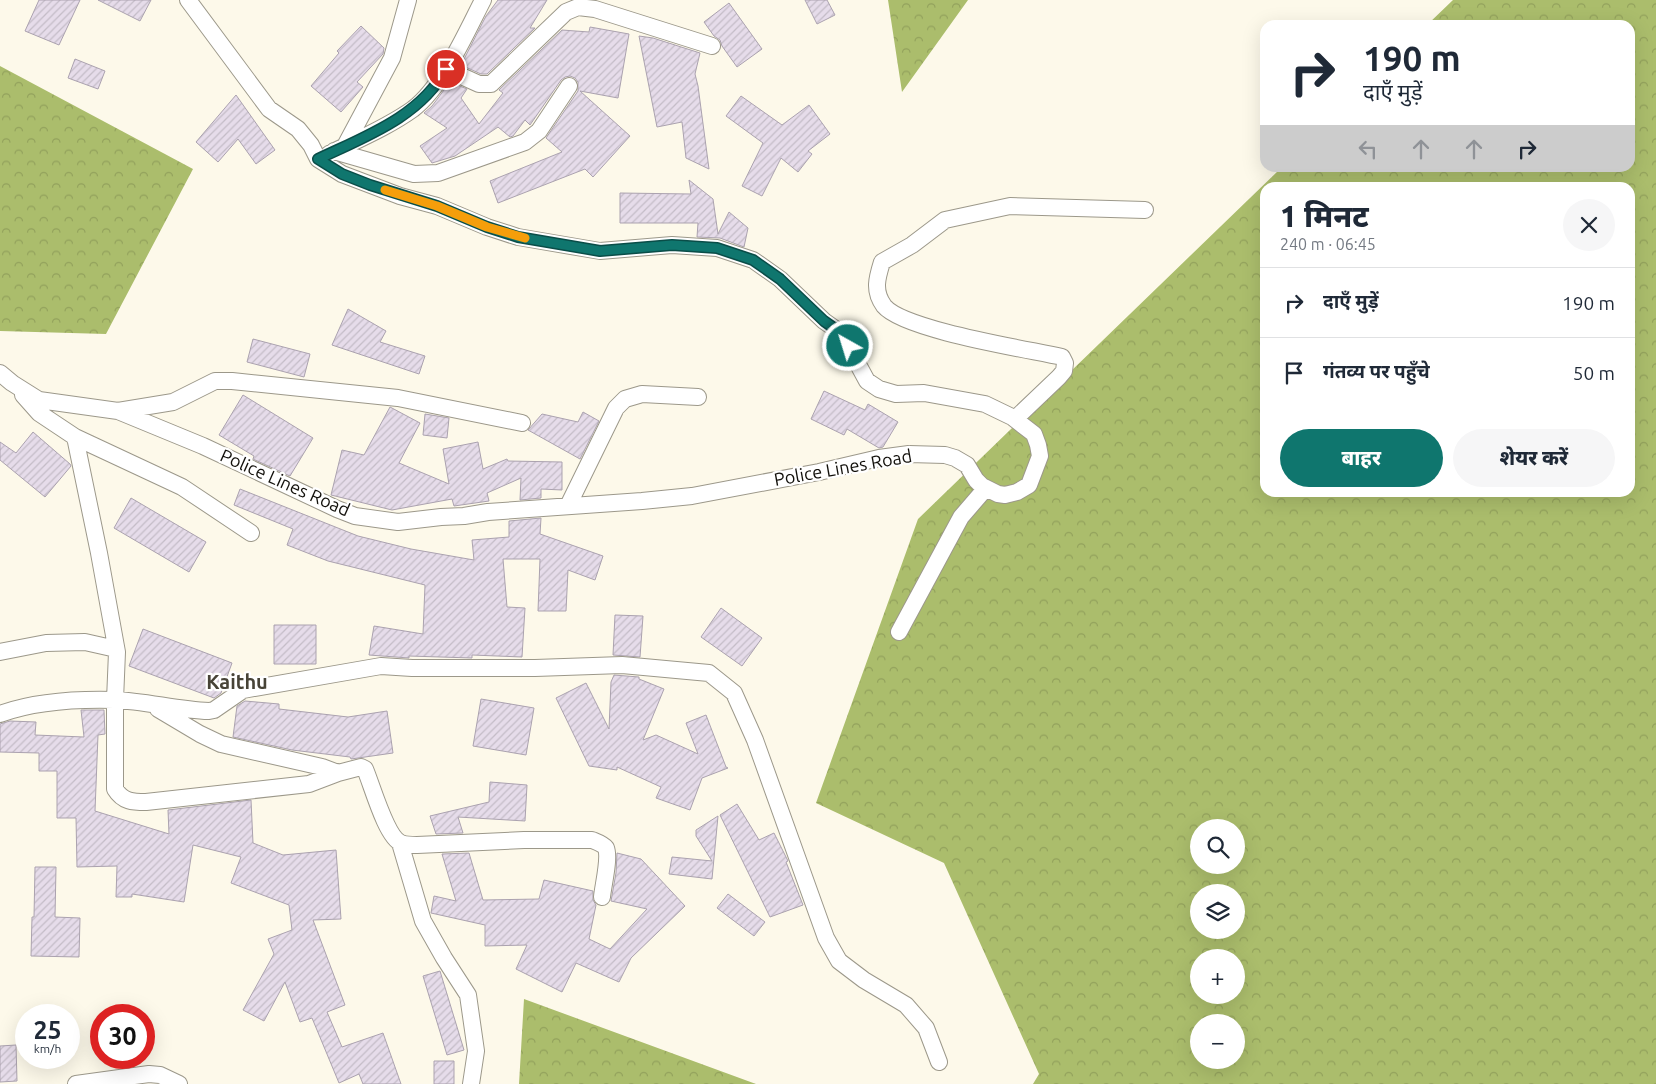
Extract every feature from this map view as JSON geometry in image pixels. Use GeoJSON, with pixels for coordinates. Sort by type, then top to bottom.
{"type":"FeatureCollection","features":[{"type":"Feature","properties":{"kind":"street"},"geometry":{"type":"LineString","coordinates":[[188,0],[269,109],[298,129],[311,145],[318,159],[342,174],[437,206],[487,227],[518,237],[600,251],[672,245],[717,248],[753,260],[780,279],[824,321],[841,333],[867,381],[879,389],[896,394],[924,394],[985,404],[1015,419],[1034,434],[1040,456],[1029,485],[1018,492],[1004,495],[986,488],[961,518],[899,632]]}},
{"type":"Feature","properties":{"kind":"street"},"geometry":{"type":"LineString","coordinates":[[339,149],[392,58],[408,0]]}},
{"type":"Feature","properties":{"kind":"street"},"geometry":{"type":"LineString","coordinates":[[318,159],[381,128],[414,108],[441,79],[483,0]]}},
{"type":"Feature","properties":{"kind":"street"},"geometry":{"type":"LineString","coordinates":[[446,69],[479,84],[491,84],[566,12],[578,7],[595,9],[712,46]]}},
{"type":"Feature","properties":{"kind":"street"},"geometry":{"type":"LineString","coordinates":[[339,149],[414,174],[438,173],[525,142],[539,132],[569,86]]}},
{"type":"Feature","properties":{"kind":"street"},"geometry":{"type":"LineString","coordinates":[[1015,419],[1064,371],[1065,362],[1062,358],[943,332],[904,319],[885,307],[878,296],[876,280],[882,262],[912,245],[945,220],[1010,206],[1145,210]]}},
{"type":"Feature","properties":{"kind":"street"},"geometry":{"type":"LineString","coordinates":[[6,378],[39,413],[75,437],[182,487],[251,533]]}},
{"type":"Feature","properties":{"kind":"street","name":"Police Lines Road"},"geometry":{"type":"LineString","coordinates":[[6,378],[39,400],[118,412],[202,446],[288,487],[355,516],[398,522],[488,512],[692,496],[819,472],[879,458],[909,454],[955,458],[967,465],[976,480],[986,488]]}},
{"type":"Feature","properties":{"kind":"street"},"geometry":{"type":"LineString","coordinates":[[118,412],[172,402],[215,382],[232,381],[398,398],[522,424]]}},
{"type":"Feature","properties":{"kind":"street"},"geometry":{"type":"LineString","coordinates":[[568,506],[616,408],[625,399],[642,394],[698,396]]}},
{"type":"Feature","properties":{"kind":"street"},"geometry":{"type":"LineString","coordinates":[[75,437],[116,648],[116,789],[120,796],[130,802],[146,802],[309,784],[358,767],[365,769],[382,815],[393,836],[400,843],[422,921],[468,995],[476,1051],[471,1084]]}},
{"type":"Feature","properties":{"kind":"street"},"geometry":{"type":"LineString","coordinates":[[0,652],[46,643],[85,642],[116,648]]}},
{"type":"Feature","properties":{"kind":"street"},"geometry":{"type":"LineString","coordinates":[[0,714],[18,708],[52,703],[115,700],[209,711],[214,710],[243,690],[381,666],[412,668],[536,668],[622,665],[709,674],[734,693],[755,740],[826,938],[838,961],[864,980],[906,1005],[926,1028],[939,1062]]}},
{"type":"Feature","properties":{"kind":"street"},"geometry":{"type":"LineString","coordinates":[[152,705],[200,734],[221,744],[322,767],[338,773]]}},
{"type":"Feature","properties":{"kind":"street"},"geometry":{"type":"LineString","coordinates":[[400,843],[417,845],[524,840],[592,840],[602,844],[606,849],[607,857],[602,897]]}},
{"type":"Feature","properties":{"kind":"street"},"geometry":{"type":"LineString","coordinates":[[76,1084],[150,1074],[160,1075],[179,1084]]}},
{"type":"Feature","properties":{"kind":"green space"},"geometry":{"type":"Polygon","coordinates":[[[888,0],[968,0],[902,92],[888,0]]]}},
{"type":"Feature","properties":{"kind":"green space"},"geometry":{"type":"Polygon","coordinates":[[[1453,0],[1656,0],[1656,1084],[1033,1084],[1039,1074],[944,863],[816,803],[918,519],[1260,188],[1260,497],[1635,497],[1635,182],[1267,182],[1277,172],[1635,172],[1635,20],[1432,20],[1453,0]]]}},
{"type":"Feature","properties":{"kind":"green space"},"geometry":{"type":"Polygon","coordinates":[[[0,66],[193,169],[106,334],[0,331],[0,66]]]}},
{"type":"Feature","properties":{"kind":"green space"},"geometry":{"type":"Polygon","coordinates":[[[524,999],[756,1084],[519,1084],[524,999]]]}},
{"type":"Feature","properties":{"kind":"building"},"geometry":{"type":"Polygon","coordinates":[[[39,0],[80,0],[59,45],[25,31],[39,0]]]}},
{"type":"Feature","properties":{"kind":"building"},"geometry":{"type":"Polygon","coordinates":[[[98,0],[151,0],[140,21],[98,0]]]}},
{"type":"Feature","properties":{"kind":"building"},"geometry":{"type":"Polygon","coordinates":[[[498,0],[547,0],[530,28],[535,28],[487,74],[481,74],[461,65],[486,16],[498,0]]]}},
{"type":"Feature","properties":{"kind":"building"},"geometry":{"type":"Polygon","coordinates":[[[805,0],[827,0],[835,15],[817,24],[805,0]]]}},
{"type":"Feature","properties":{"kind":"building"},"geometry":{"type":"Polygon","coordinates":[[[729,3],[762,49],[737,67],[722,46],[720,40],[714,36],[704,22],[729,3]]]}},
{"type":"Feature","properties":{"kind":"building"},"geometry":{"type":"Polygon","coordinates":[[[361,26],[384,48],[383,54],[357,82],[363,87],[341,112],[311,86],[339,53],[337,51],[361,26]]]}},
{"type":"Feature","properties":{"kind":"building"},"geometry":{"type":"Polygon","coordinates":[[[590,27],[629,34],[618,98],[580,91],[630,136],[593,177],[585,169],[498,203],[490,181],[562,152],[546,138],[578,91],[578,82],[570,76],[561,80],[530,125],[525,120],[513,136],[510,137],[498,127],[455,156],[432,163],[420,146],[447,128],[424,113],[432,106],[450,82],[467,89],[461,98],[479,124],[503,93],[499,90],[562,30],[589,32],[590,27]]]}},
{"type":"Feature","properties":{"kind":"building"},"geometry":{"type":"Polygon","coordinates":[[[639,36],[653,38],[700,53],[695,74],[709,169],[686,158],[682,122],[657,127],[639,36]]]}},
{"type":"Feature","properties":{"kind":"building"},"geometry":{"type":"Polygon","coordinates":[[[75,59],[105,71],[98,89],[68,78],[75,59]]]}},
{"type":"Feature","properties":{"kind":"building"},"geometry":{"type":"Polygon","coordinates":[[[236,95],[275,150],[256,164],[238,139],[218,162],[196,142],[236,95]]]}},
{"type":"Feature","properties":{"kind":"building"},"geometry":{"type":"Polygon","coordinates":[[[741,96],[782,125],[809,105],[830,134],[808,151],[812,154],[798,172],[781,158],[762,196],[742,186],[763,143],[726,116],[741,96]]]}},
{"type":"Feature","properties":{"kind":"building"},"geometry":{"type":"Polygon","coordinates":[[[689,180],[713,199],[718,234],[729,212],[748,228],[744,247],[720,238],[697,237],[698,223],[620,223],[620,193],[691,194],[689,180]]]}},
{"type":"Feature","properties":{"kind":"building"},"geometry":{"type":"Polygon","coordinates":[[[348,309],[386,331],[380,342],[425,356],[419,374],[332,345],[348,309]]]}},
{"type":"Feature","properties":{"kind":"building"},"geometry":{"type":"Polygon","coordinates":[[[253,339],[310,354],[304,377],[247,362],[253,339]]]}},
{"type":"Feature","properties":{"kind":"building"},"geometry":{"type":"Polygon","coordinates":[[[824,391],[865,410],[868,404],[898,422],[883,447],[879,448],[847,429],[844,435],[811,419],[824,391]]]}},
{"type":"Feature","properties":{"kind":"building"},"geometry":{"type":"Polygon","coordinates":[[[243,395],[313,438],[290,476],[253,459],[254,456],[219,435],[243,395]]]}},
{"type":"Feature","properties":{"kind":"building"},"geometry":{"type":"Polygon","coordinates":[[[390,407],[420,423],[399,463],[449,484],[443,449],[478,442],[483,469],[507,459],[508,461],[562,462],[562,490],[541,489],[541,498],[520,500],[521,478],[487,493],[489,501],[454,506],[452,499],[392,510],[331,495],[342,450],[364,455],[390,407]]]}},
{"type":"Feature","properties":{"kind":"building"},"geometry":{"type":"Polygon","coordinates":[[[583,412],[599,421],[580,459],[528,430],[542,414],[578,422],[583,412]]]}},
{"type":"Feature","properties":{"kind":"building"},"geometry":{"type":"Polygon","coordinates":[[[425,414],[449,418],[447,438],[423,435],[425,414]]]}},
{"type":"Feature","properties":{"kind":"building"},"geometry":{"type":"Polygon","coordinates":[[[33,432],[71,466],[45,497],[0,460],[0,442],[16,453],[33,432]]]}},
{"type":"Feature","properties":{"kind":"building"},"geometry":{"type":"Polygon","coordinates":[[[240,489],[358,536],[411,549],[474,560],[472,540],[509,537],[509,521],[541,518],[540,534],[603,556],[595,580],[568,570],[566,611],[538,611],[540,559],[503,559],[507,607],[525,608],[522,657],[472,655],[472,658],[409,656],[409,658],[369,655],[374,626],[423,634],[425,585],[328,561],[287,545],[293,529],[234,505],[240,489]]]}},
{"type":"Feature","properties":{"kind":"building"},"geometry":{"type":"Polygon","coordinates":[[[131,498],[206,542],[189,572],[114,528],[131,498]]]}},
{"type":"Feature","properties":{"kind":"building"},"geometry":{"type":"Polygon","coordinates":[[[721,608],[762,638],[742,666],[701,637],[721,608]]]}},
{"type":"Feature","properties":{"kind":"building"},"geometry":{"type":"Polygon","coordinates":[[[615,615],[643,616],[640,657],[613,655],[615,615]]]}},
{"type":"Feature","properties":{"kind":"building"},"geometry":{"type":"Polygon","coordinates":[[[274,625],[316,625],[316,664],[274,664],[274,625]]]}},
{"type":"Feature","properties":{"kind":"building"},"geometry":{"type":"Polygon","coordinates":[[[143,629],[232,663],[221,693],[214,698],[129,666],[143,629]]]}},
{"type":"Feature","properties":{"kind":"building"},"geometry":{"type":"Polygon","coordinates":[[[614,675],[639,677],[639,679],[664,689],[643,740],[656,735],[698,754],[686,723],[706,715],[728,768],[702,778],[690,810],[656,798],[661,787],[617,767],[617,770],[589,766],[556,698],[586,683],[609,729],[611,682],[614,675]]]}},
{"type":"Feature","properties":{"kind":"building"},"geometry":{"type":"Polygon","coordinates":[[[481,699],[534,708],[526,755],[473,746],[481,699]]]}},
{"type":"Feature","properties":{"kind":"building"},"geometry":{"type":"Polygon","coordinates":[[[245,701],[279,704],[279,709],[348,717],[387,711],[393,753],[351,759],[350,757],[292,750],[233,737],[237,706],[245,701]]]}},
{"type":"Feature","properties":{"kind":"building"},"geometry":{"type":"Polygon","coordinates":[[[81,710],[104,710],[105,734],[98,735],[95,811],[169,834],[168,810],[251,800],[253,843],[283,855],[336,850],[341,919],[313,920],[345,1005],[327,1012],[342,1047],[383,1033],[401,1084],[363,1084],[359,1074],[339,1083],[312,1018],[300,1022],[285,982],[264,1021],[243,1010],[274,954],[268,939],[292,930],[289,905],[231,883],[241,857],[193,845],[184,902],[132,894],[132,897],[116,897],[117,866],[77,867],[76,818],[57,818],[57,771],[39,771],[39,753],[0,752],[0,724],[10,721],[36,722],[35,735],[84,737],[81,710]]]}},
{"type":"Feature","properties":{"kind":"building"},"geometry":{"type":"Polygon","coordinates":[[[490,782],[527,785],[525,821],[458,817],[463,833],[436,834],[430,816],[489,802],[490,782]]]}},
{"type":"Feature","properties":{"kind":"building"},"geometry":{"type":"Polygon","coordinates":[[[737,804],[759,840],[774,833],[788,861],[786,862],[803,905],[770,917],[720,815],[737,804]]]}},
{"type":"Feature","properties":{"kind":"building"},"geometry":{"type":"Polygon","coordinates":[[[718,816],[712,879],[669,874],[672,857],[712,861],[696,836],[696,830],[718,816]]]}},
{"type":"Feature","properties":{"kind":"building"},"geometry":{"type":"Polygon","coordinates":[[[469,853],[483,900],[539,899],[544,880],[593,891],[593,900],[596,905],[589,939],[610,949],[647,909],[611,901],[617,853],[641,859],[685,906],[631,958],[619,982],[576,963],[562,992],[516,969],[527,945],[485,946],[485,925],[431,913],[434,896],[456,901],[442,854],[469,853]]]}},
{"type":"Feature","properties":{"kind":"building"},"geometry":{"type":"Polygon","coordinates":[[[35,867],[56,867],[55,917],[80,918],[79,957],[31,956],[35,867]]]}},
{"type":"Feature","properties":{"kind":"building"},"geometry":{"type":"Polygon","coordinates":[[[728,894],[765,922],[754,936],[717,908],[728,894]]]}},
{"type":"Feature","properties":{"kind":"building"},"geometry":{"type":"Polygon","coordinates":[[[440,971],[464,1050],[447,1055],[423,976],[440,971]]]}},
{"type":"Feature","properties":{"kind":"building"},"geometry":{"type":"Polygon","coordinates":[[[15,1045],[17,1081],[0,1082],[0,1046],[15,1045]]]}},
{"type":"Feature","properties":{"kind":"building"},"geometry":{"type":"Polygon","coordinates":[[[434,1061],[454,1061],[454,1084],[434,1084],[434,1061]]]}},
{"type":"Feature","properties":{"kind":"slow traffic"},"geometry":{"type":"LineString","coordinates":[[385,190],[437,206],[487,227],[525,238]]}},
{"type":"Feature","properties":{"kind":"district","name":"Kaithu"},"geometry":{"type":"Point","coordinates":[237,682]}},
{"type":"Feature","properties":{"kind":"route"},"geometry":{"type":"LineString","coordinates":[[446,69],[441,79],[414,108],[381,128],[318,159],[342,174],[370,185],[400,196],[437,206],[487,227],[518,237],[600,251],[672,245],[717,248],[753,260],[780,279],[824,321],[841,333],[848,346]]}}]}
